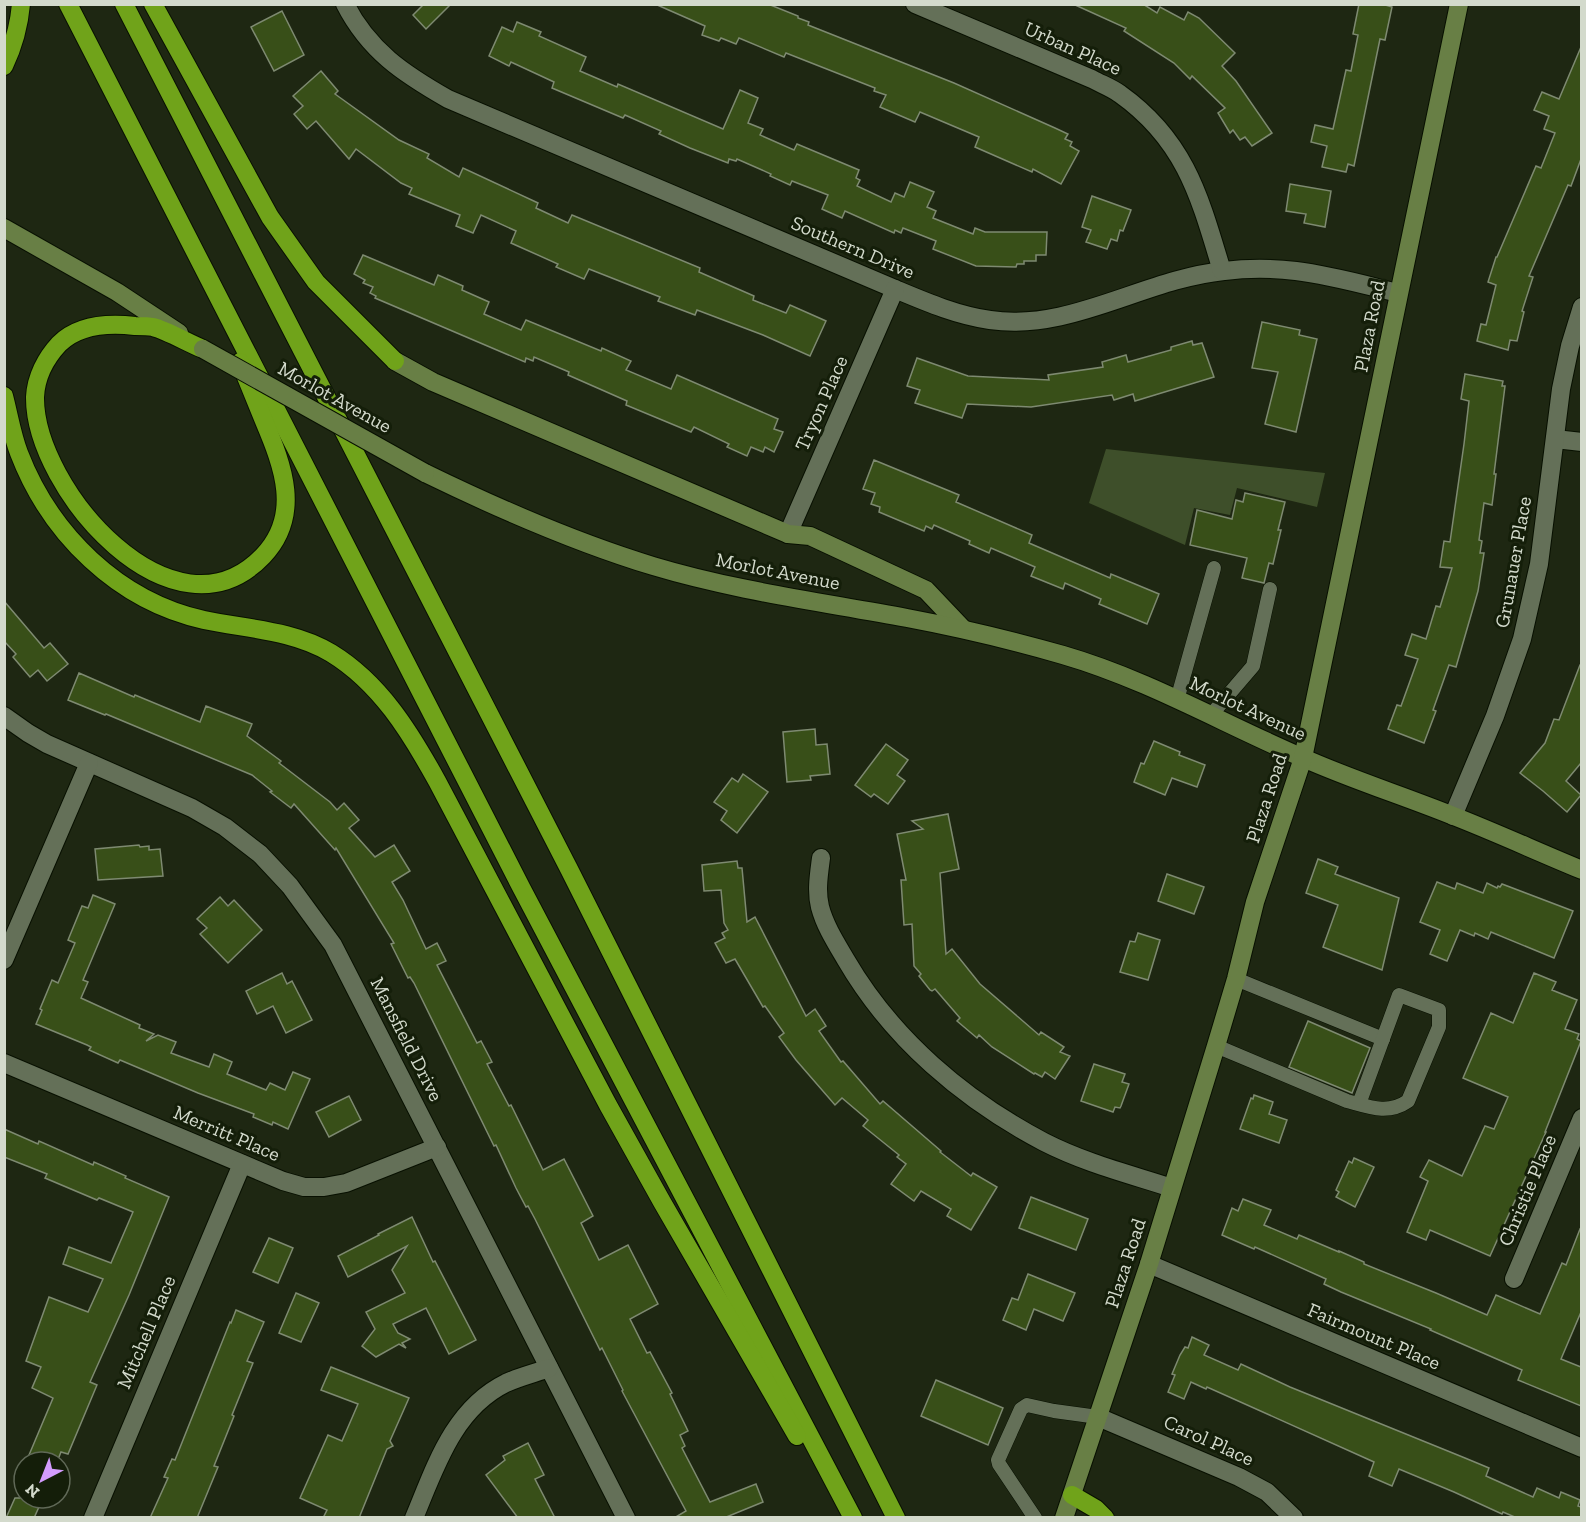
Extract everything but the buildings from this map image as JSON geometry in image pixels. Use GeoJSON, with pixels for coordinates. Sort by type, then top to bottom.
{"type":"FeatureCollection","features":[{"type":"Feature","properties":{"kind":"highway"},"geometry":{"type":"LineString","coordinates":[[4,66],[13,48],[19,27],[21,4]]}},
{"type":"Feature","properties":{"kind":"highway"},"geometry":{"type":"LineString","coordinates":[[68,4],[522,889],[853,1518]]}},
{"type":"Feature","properties":{"kind":"highway"},"geometry":{"type":"LineString","coordinates":[[124,4],[563,857],[896,1518]]}},
{"type":"Feature","properties":{"kind":"highway"},"geometry":{"type":"LineString","coordinates":[[153,4],[270,218],[316,282],[395,361]]}},
{"type":"Feature","properties":{"kind":"highway"},"geometry":{"type":"LineString","coordinates":[[185,230],[278,454],[286,496],[284,517],[266,553],[238,576],[220,583],[201,584],[177,582],[133,560],[110,541],[88,517],[68,492],[44,443],[35,395],[40,373],[50,354],[63,340],[83,328],[107,324],[153,327],[203,349]]}},
{"type":"Feature","properties":{"kind":"highway"},"geometry":{"type":"LineString","coordinates":[[4,396],[19,452],[30,478],[46,507],[91,561],[118,583],[146,600],[173,611],[203,620],[302,640],[329,652],[357,671],[379,693],[398,718],[419,748],[662,1202],[844,1518]]}},
{"type":"Feature","properties":{"kind":"highway"},"geometry":{"type":"LineString","coordinates":[[1072,1495],[1096,1509],[1105,1518]]}},
{"type":"Feature","properties":{"kind":"street","name":"Southern Drive"},"geometry":{"type":"LineString","coordinates":[[345,4],[366,36],[389,61],[417,82],[448,99],[895,289],[960,314],[992,320],[1024,322],[1057,318],[1180,279],[1222,271],[1261,268],[1296,271],[1398,292]]}},
{"type":"Feature","properties":{"kind":"street","name":"Urban Place"},"geometry":{"type":"LineString","coordinates":[[915,4],[1092,79],[1119,93],[1144,113],[1166,136],[1183,162],[1202,206],[1222,271]]}},
{"type":"Feature","properties":{"kind":"street","name":"Plaza Road"},"geometry":{"type":"LineString","coordinates":[[1064,1518],[1149,1264],[1236,979],[1255,902],[1304,758],[1459,4]]}},
{"type":"Feature","properties":{"kind":"street","name":"Morlot Avenue"},"geometry":{"type":"LineString","coordinates":[[4,228],[117,292],[203,349],[424,473],[533,524],[654,566],[717,582],[963,629],[1068,657],[1177,700],[1304,758],[1581,870]]}},
{"type":"Feature","properties":{"kind":"street","name":"Tryon Place"},"geometry":{"type":"LineString","coordinates":[[788,534],[895,289]]}},
{"type":"Feature","properties":{"kind":"street","name":"Grunauer Place"},"geometry":{"type":"LineString","coordinates":[[1452,816],[1495,716],[1522,639],[1539,564],[1561,389],[1581,307]]}},
{"type":"Feature","properties":{"kind":"street","name":"Morlot Avenue"},"geometry":{"type":"LineString","coordinates":[[395,361],[433,382],[788,534],[810,536],[926,590],[963,629]]}},
{"type":"Feature","properties":{"kind":"street"},"geometry":{"type":"LineString","coordinates":[[1555,439],[1581,442]]}},
{"type":"Feature","properties":{"kind":"street","name":"Mansfield Drive"},"geometry":{"type":"LineString","coordinates":[[4,716],[47,744],[192,808],[225,827],[260,854],[290,886],[333,945],[626,1518]]}},
{"type":"Feature","properties":{"kind":"street"},"geometry":{"type":"LineString","coordinates":[[4,960],[89,763]]}},
{"type":"Feature","properties":{"kind":"street"},"geometry":{"type":"LineString","coordinates":[[821,858],[818,882],[820,906],[828,930],[875,1003],[903,1036],[935,1067],[970,1096],[1005,1120],[1047,1143],[1089,1161],[1172,1188]]}},
{"type":"Feature","properties":{"kind":"street","name":"Merritt Place"},"geometry":{"type":"LineString","coordinates":[[4,1064],[283,1181],[304,1186],[324,1187],[346,1183],[437,1147]]}},
{"type":"Feature","properties":{"kind":"street","name":"Christie Place"},"geometry":{"type":"LineString","coordinates":[[1514,1279],[1581,1118]]}},
{"type":"Feature","properties":{"kind":"street","name":"Mitchell Place"},"geometry":{"type":"LineString","coordinates":[[93,1518],[242,1164]]}},
{"type":"Feature","properties":{"kind":"street","name":"Fairmount Place"},"geometry":{"type":"LineString","coordinates":[[1149,1264],[1581,1448]]}},
{"type":"Feature","properties":{"kind":"street"},"geometry":{"type":"LineString","coordinates":[[414,1518],[439,1458],[451,1435],[466,1414],[484,1397],[506,1383],[549,1368]]}},
{"type":"Feature","properties":{"kind":"street","name":"Carol Place"},"geometry":{"type":"LineString","coordinates":[[1098,1417],[1239,1477],[1267,1492],[1294,1518]]}},
{"type":"Feature","properties":{"kind":"lane"},"geometry":{"type":"LineString","coordinates":[[1177,700],[1214,568]]}},
{"type":"Feature","properties":{"kind":"lane"},"geometry":{"type":"LineString","coordinates":[[1211,715],[1253,666],[1270,590]]}},
{"type":"Feature","properties":{"kind":"lane"},"geometry":{"type":"LineString","coordinates":[[1236,979],[1383,1039]]}},
{"type":"Feature","properties":{"kind":"lane"},"geometry":{"type":"LineString","coordinates":[[1216,1046],[1347,1101],[1359,1104],[1383,1110],[1400,1107],[1408,1101],[1439,1027],[1439,1010],[1399,995],[1359,1104]]}},
{"type":"Feature","properties":{"kind":"lane"},"geometry":{"type":"LineString","coordinates":[[1035,1518],[998,1460],[1021,1408],[1027,1405],[1054,1412],[1098,1417]]}},
{"type":"Feature","properties":{"kind":"green space"},"geometry":{"type":"Polygon","coordinates":[[[1106,449],[1325,473],[1317,507],[1237,488],[1230,515],[1194,508],[1185,545],[1089,503],[1106,449]]]}}]}
